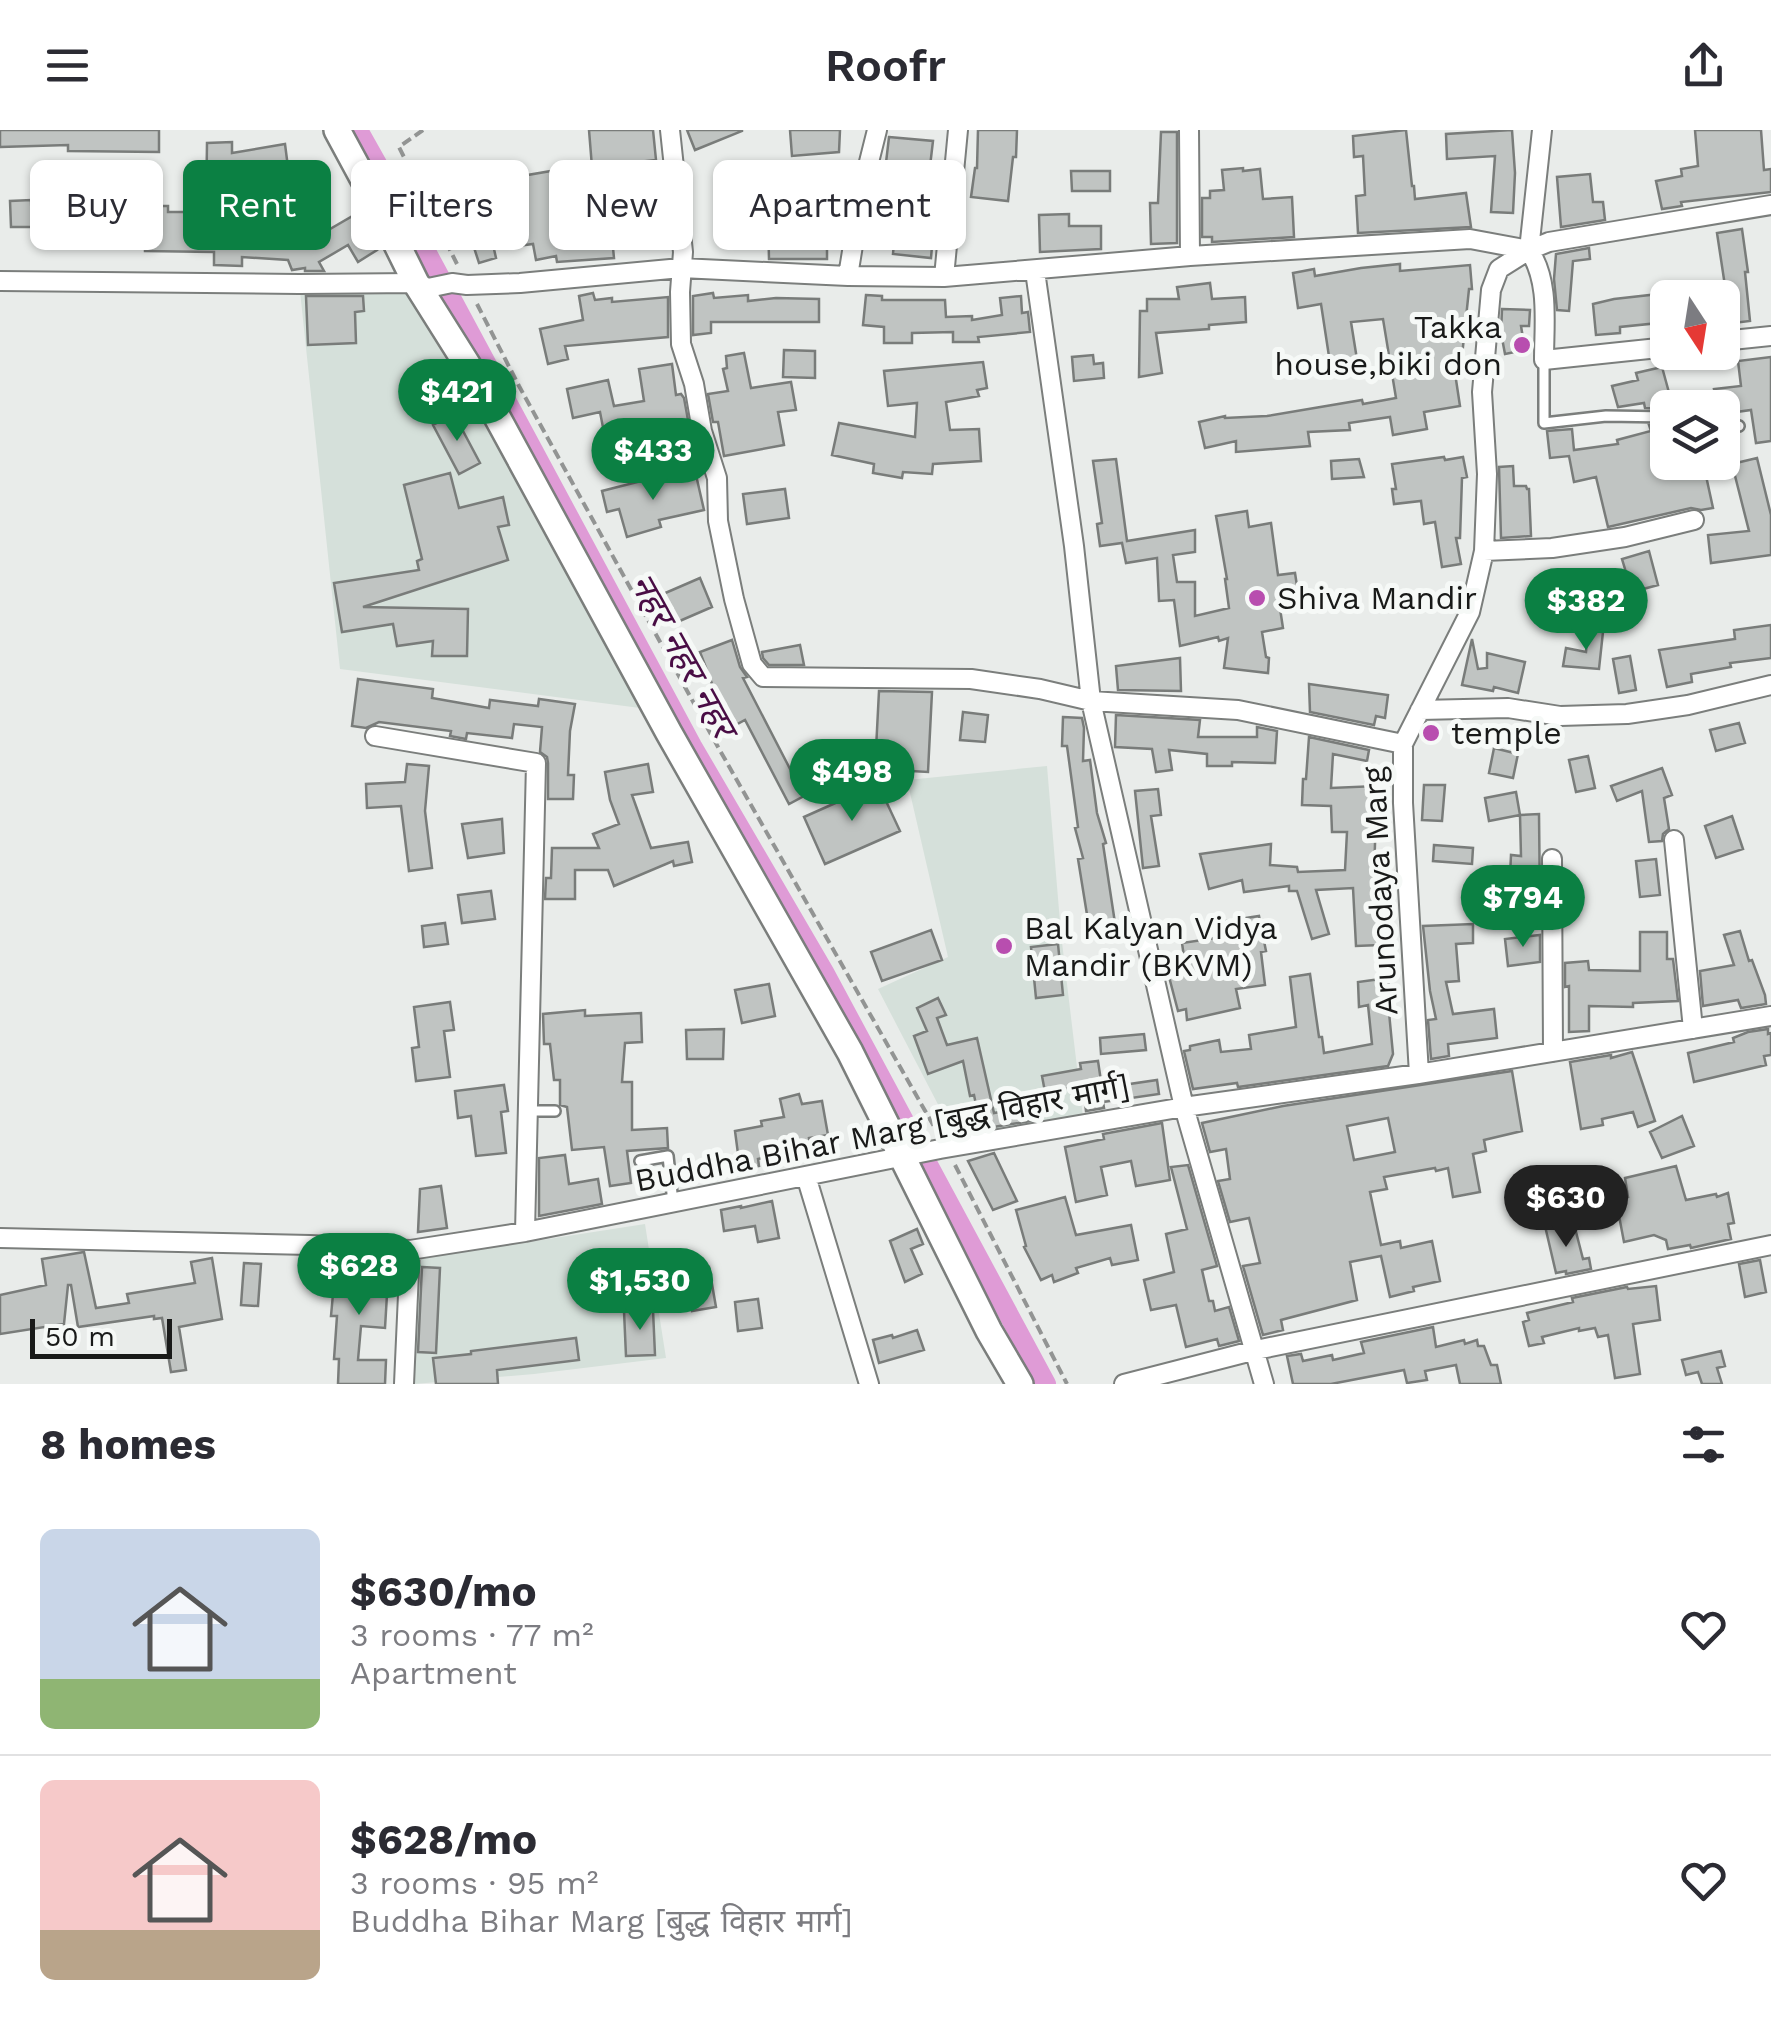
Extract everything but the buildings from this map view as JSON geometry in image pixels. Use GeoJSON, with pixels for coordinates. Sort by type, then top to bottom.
{"type":"FeatureCollection","features":[{"type":"Feature","properties":{"kind":"street"},"geometry":{"type":"LineString","coordinates":[[337,130],[669,733],[850,1052],[989,1331],[1020,1384]]}},
{"type":"Feature","properties":{"kind":"street"},"geometry":{"type":"LineString","coordinates":[[670,130],[684,252],[681,344],[717,478],[718,521],[734,599],[752,664],[763,677],[971,680],[1091,700],[1238,710],[1403,744]]}},
{"type":"Feature","properties":{"kind":"street"},"geometry":{"type":"LineString","coordinates":[[848,276],[862,190],[878,130]]}},
{"type":"Feature","properties":{"kind":"street"},"geometry":{"type":"LineString","coordinates":[[944,277],[958,130]]}},
{"type":"Feature","properties":{"kind":"street"},"geometry":{"type":"LineString","coordinates":[[1189,130],[1190,256]]}},
{"type":"Feature","properties":{"kind":"street"},"geometry":{"type":"LineString","coordinates":[[1542,130],[1529,250],[1540,266],[1543,286],[1544,360],[1650,349]]}},
{"type":"Feature","properties":{"kind":"street"},"geometry":{"type":"LineString","coordinates":[[0,280],[422,285],[520,283],[681,268],[944,277],[1190,256],[1470,239],[1529,250],[1549,242],[1771,205]]}},
{"type":"Feature","properties":{"kind":"street","name":"Arunodaya Marg"},"geometry":{"type":"LineString","coordinates":[[1419,1074],[1403,744],[1470,612],[1484,551],[1487,474],[1482,392],[1491,290],[1498,270],[1529,250]]}},
{"type":"Feature","properties":{"kind":"street"},"geometry":{"type":"LineString","coordinates":[[1036,271],[1091,700],[1184,1108],[1264,1384]]}},
{"type":"Feature","properties":{"kind":"street"},"geometry":{"type":"LineString","coordinates":[[1740,339],[1771,336]]}},
{"type":"Feature","properties":{"kind":"street"},"geometry":{"type":"LineString","coordinates":[[1484,551],[1552,548],[1625,537],[1694,520]]}},
{"type":"Feature","properties":{"kind":"street"},"geometry":{"type":"LineString","coordinates":[[1420,710],[1508,708],[1560,716],[1627,714],[1771,686]]}},
{"type":"Feature","properties":{"kind":"street"},"geometry":{"type":"LineString","coordinates":[[376,736],[536,762],[524,1232]]}},
{"type":"Feature","properties":{"kind":"street"},"geometry":{"type":"LineString","coordinates":[[1674,840],[1693,1028]]}},
{"type":"Feature","properties":{"kind":"street"},"geometry":{"type":"LineString","coordinates":[[1552,860],[1553,1052]]}},
{"type":"Feature","properties":{"kind":"street","name":"Buddha Bihar Marg [बुद्ध विहार मार्ग]"},"geometry":{"type":"LineString","coordinates":[[0,1238],[410,1250],[524,1232],[902,1156],[1771,1016]]}},
{"type":"Feature","properties":{"kind":"street"},"geometry":{"type":"LineString","coordinates":[[806,1176],[869,1384]]}},
{"type":"Feature","properties":{"kind":"street"},"geometry":{"type":"LineString","coordinates":[[1124,1384],[1256,1350],[1771,1244]]}},
{"type":"Feature","properties":{"kind":"street"},"geometry":{"type":"LineString","coordinates":[[404,1384],[410,1250]]}},
{"type":"Feature","properties":{"kind":"lane"},"geometry":{"type":"LineString","coordinates":[[1544,360],[1544,423],[1606,416],[1650,417]]}},
{"type":"Feature","properties":{"kind":"lane"},"geometry":{"type":"LineString","coordinates":[[528,1112],[555,1111]]}},
{"type":"Feature","properties":{"kind":"lane"},"geometry":{"type":"LineString","coordinates":[[640,1161],[668,1156],[674,1203]]}},
{"type":"Feature","properties":{"kind":"path"},"geometry":{"type":"LineString","coordinates":[[423,130],[399,147],[460,284],[943,1149],[1067,1384]]}},
{"type":"Feature","properties":{"kind":"shaded area"},"geometry":{"type":"Polygon","coordinates":[[[409,285],[640,708],[340,669],[300,291],[409,285]]]}},
{"type":"Feature","properties":{"kind":"shaded area","name":"Bal Kalyan Vidya Mandir (BKVM)"},"geometry":{"type":"Polygon","coordinates":[[[1047,766],[1061,934],[1083,1117],[956,1139],[878,989],[948,957],[907,780],[1047,766]]]}},
{"type":"Feature","properties":{"kind":"shaded area"},"geometry":{"type":"Polygon","coordinates":[[[645,1224],[666,1358],[414,1384],[412,1260],[645,1224]]]}},
{"type":"Feature","properties":{"kind":"waterway","name":"नहर नहर नहर"},"geometry":{"type":"LineString","coordinates":[[358,130],[692,746],[824,972],[917,1145]]}},
{"type":"Feature","properties":{"kind":"waterway","name":"नहर नहर नहर"},"geometry":{"type":"LineString","coordinates":[[926,1161],[1046,1384]]}},
{"type":"Feature","properties":{"kind":"place","name":"Takka house,biki don"},"geometry":{"type":"Point","coordinates":[1522,345]}},
{"type":"Feature","properties":{"kind":"place","name":"Shiva Mandir"},"geometry":{"type":"Point","coordinates":[1257,598]}},
{"type":"Feature","properties":{"kind":"place","name":"temple"},"geometry":{"type":"Point","coordinates":[1431,733]}},
{"type":"Feature","properties":{"kind":"place","name":"Bal Kalyan Vidya Mandir (BKVM)"},"geometry":{"type":"Point","coordinates":[1004,946]}}]}
